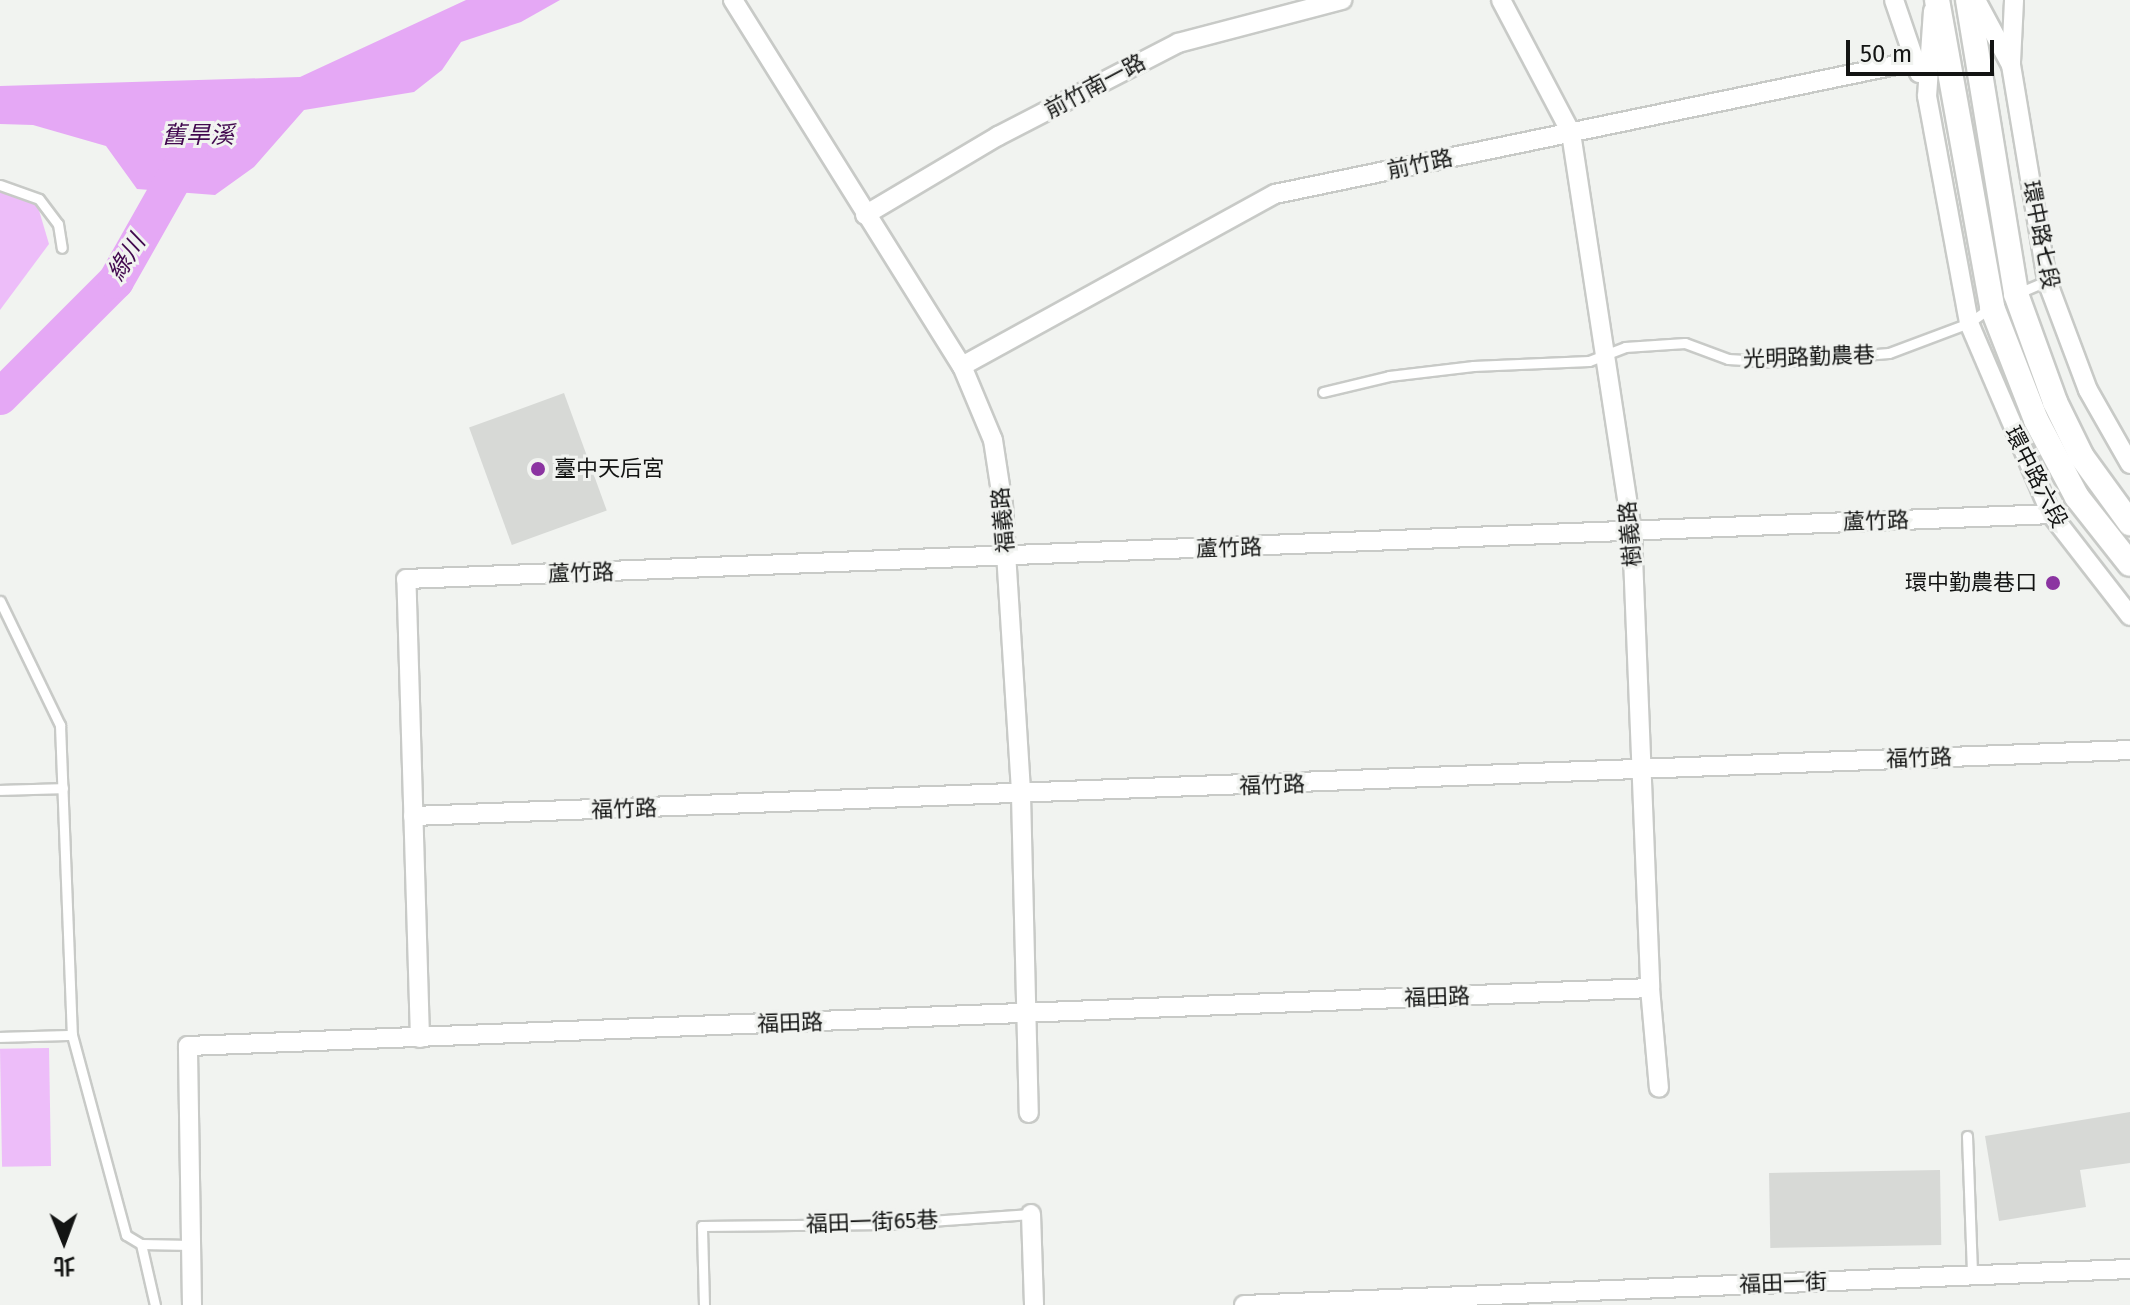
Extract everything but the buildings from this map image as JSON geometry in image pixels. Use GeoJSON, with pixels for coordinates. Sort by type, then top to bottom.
{"type":"FeatureCollection","features":[{"type":"Feature","properties":{"kind":"street","name":"福義路"},"geometry":{"type":"LineString","coordinates":[[733,0],[962,366],[993,440],[1006,557],[1021,795],[1029,1113]]}},
{"type":"Feature","properties":{"kind":"street","name":"前竹南一路"},"geometry":{"type":"LineString","coordinates":[[865,215],[998,136],[1178,43],[1342,0]]}},
{"type":"Feature","properties":{"kind":"street","name":"樹義路"},"geometry":{"type":"LineString","coordinates":[[1501,0],[1571,133],[1632,532],[1650,988],[1659,1088]]}},
{"type":"Feature","properties":{"kind":"street"},"geometry":{"type":"LineString","coordinates":[[1894,0],[1927,96],[1969,323]]}},
{"type":"Feature","properties":{"kind":"street"},"geometry":{"type":"LineString","coordinates":[[1927,96],[1935,0]]}},
{"type":"Feature","properties":{"kind":"street"},"geometry":{"type":"LineString","coordinates":[[1935,0],[1992,307]]}},
{"type":"Feature","properties":{"kind":"street","name":"環中路七段"},"geometry":{"type":"LineString","coordinates":[[1968,0],[2016,294]]}},
{"type":"Feature","properties":{"kind":"street","name":"環中路七段"},"geometry":{"type":"LineString","coordinates":[[1976,0],[2011,65],[2047,281],[2088,390],[2130,464]]}},
{"type":"Feature","properties":{"kind":"street"},"geometry":{"type":"LineString","coordinates":[[2011,65],[2014,0]]}},
{"type":"Feature","properties":{"kind":"street","name":"前竹路"},"geometry":{"type":"LineString","coordinates":[[962,366],[1275,194],[1915,61]]}},
{"type":"Feature","properties":{"kind":"street"},"geometry":{"type":"LineString","coordinates":[[2016,294],[2076,443],[2130,523]]}},
{"type":"Feature","properties":{"kind":"street","name":"環中路六段"},"geometry":{"type":"LineString","coordinates":[[1992,307],[2036,420],[2077,497],[2130,564]]}},
{"type":"Feature","properties":{"kind":"street","name":"環中路六段"},"geometry":{"type":"LineString","coordinates":[[1969,323],[2051,514],[2130,616]]}},
{"type":"Feature","properties":{"kind":"street","name":"蘆竹路"},"geometry":{"type":"LineString","coordinates":[[413,816],[406,579],[2051,514]]}},
{"type":"Feature","properties":{"kind":"street","name":"福竹路"},"geometry":{"type":"LineString","coordinates":[[413,816],[2130,750]]}},
{"type":"Feature","properties":{"kind":"street"},"geometry":{"type":"LineString","coordinates":[[413,816],[420,1038]]}},
{"type":"Feature","properties":{"kind":"street","name":"福田路"},"geometry":{"type":"LineString","coordinates":[[192,1305],[188,1046],[1650,988]]}},
{"type":"Feature","properties":{"kind":"street","name":"福田一街65巷"},"geometry":{"type":"LineString","coordinates":[[1031,1214],[1034,1305]]}},
{"type":"Feature","properties":{"kind":"street","name":"福田一街"},"geometry":{"type":"LineString","coordinates":[[1244,1305],[1671,1296],[1972,1275],[2130,1269]]}},
{"type":"Feature","properties":{"kind":"lane"},"geometry":{"type":"LineString","coordinates":[[0,185],[39,199],[58,224],[62,248]]}},
{"type":"Feature","properties":{"kind":"lane","name":"光明路勤農巷"},"geometry":{"type":"LineString","coordinates":[[1323,392],[1389,376],[1473,366],[1575,363],[1625,347],[1685,343],[1728,359],[1778,362],[1873,355],[1969,323],[2016,294],[2047,281]]}},
{"type":"Feature","properties":{"kind":"lane"},"geometry":{"type":"LineString","coordinates":[[0,601],[60,725],[72,1035],[126,1235],[141,1244],[191,1245]]}},
{"type":"Feature","properties":{"kind":"lane"},"geometry":{"type":"LineString","coordinates":[[0,790],[63,788]]}},
{"type":"Feature","properties":{"kind":"lane"},"geometry":{"type":"LineString","coordinates":[[0,1037],[72,1035]]}},
{"type":"Feature","properties":{"kind":"lane"},"geometry":{"type":"LineString","coordinates":[[1967,1136],[1972,1275]]}},
{"type":"Feature","properties":{"kind":"lane","name":"福田一街65巷"},"geometry":{"type":"LineString","coordinates":[[704,1305],[702,1226],[887,1224],[1031,1214]]}},
{"type":"Feature","properties":{"kind":"lane"},"geometry":{"type":"LineString","coordinates":[[141,1244],[155,1305]]}},
{"type":"Feature","properties":{"kind":"shaded area"},"geometry":{"type":"Polygon","coordinates":[[[0,192],[23,196],[38,207],[49,244],[0,310],[0,192]]]}},
{"type":"Feature","properties":{"kind":"shaded area"},"geometry":{"type":"Polygon","coordinates":[[[49,1048],[51,1166],[2,1167],[0,1049],[49,1048]]]}},
{"type":"Feature","properties":{"kind":"water","name":"舊旱溪"},"geometry":{"type":"Polygon","coordinates":[[[466,0],[560,0],[521,22],[461,42],[442,70],[414,92],[304,110],[254,167],[215,195],[137,189],[106,146],[33,125],[0,124],[0,86],[300,77],[466,0]]]}},
{"type":"Feature","properties":{"kind":"waterway","name":"綠川"},"geometry":{"type":"LineString","coordinates":[[0,397],[116,281],[190,150]]}},
{"type":"Feature","properties":{"kind":"place","name":"臺中天后宮"},"geometry":{"type":"Point","coordinates":[538,469]}},
{"type":"Feature","properties":{"kind":"place","name":"環中勤農巷口"},"geometry":{"type":"Point","coordinates":[2053,583]}}]}
